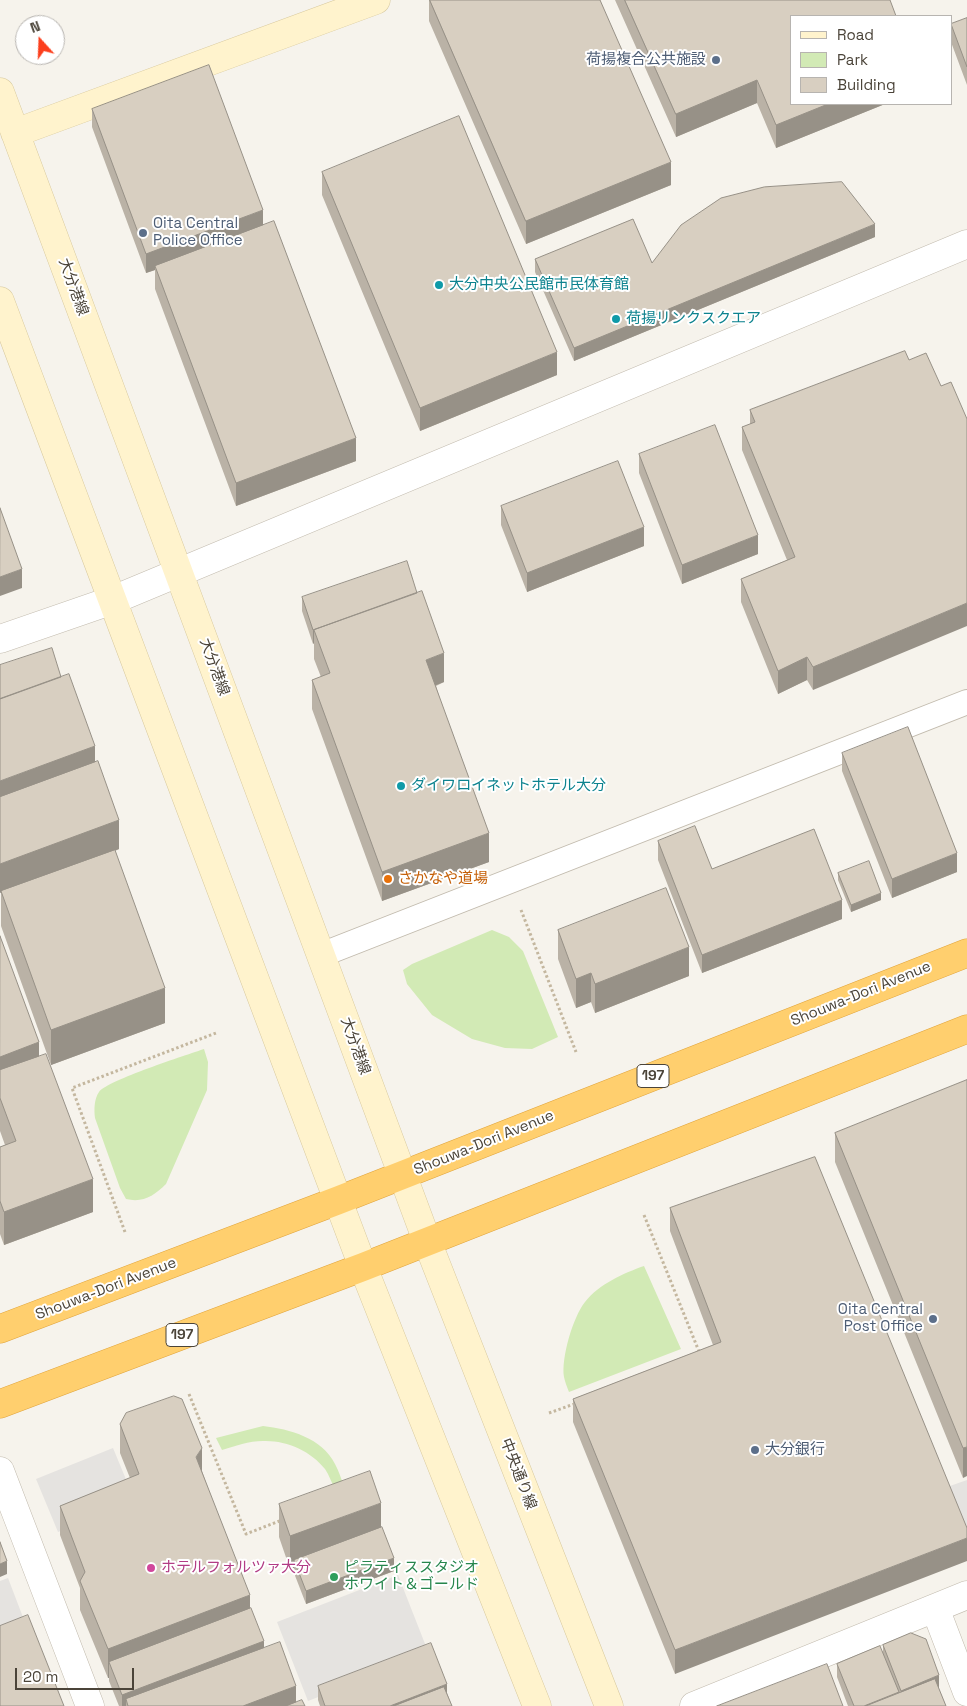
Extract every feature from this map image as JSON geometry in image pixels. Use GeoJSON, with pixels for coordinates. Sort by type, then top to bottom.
{"type":"FeatureCollection","features":[{"type":"Feature","properties":{"kind":"highway","name":"Shouwa-Dori Avenue"},"geometry":{"type":"LineString","coordinates":[[0,1329],[339,1200],[967,952]]}},
{"type":"Feature","properties":{"kind":"highway","name":"197"},"geometry":{"type":"LineString","coordinates":[[0,1404],[364,1267],[967,1029]]}},
{"type":"Feature","properties":{"kind":"main road"},"geometry":{"type":"LineString","coordinates":[[8,136],[376,0]]}},
{"type":"Feature","properties":{"kind":"main road","name":"大分港線"},"geometry":{"type":"LineString","coordinates":[[0,92],[8,136],[179,572],[428,1241]]}},
{"type":"Feature","properties":{"kind":"main road"},"geometry":{"type":"LineString","coordinates":[[0,301],[364,1267],[537,1706]]}},
{"type":"Feature","properties":{"kind":"main road","name":"中央通り線"},"geometry":{"type":"LineString","coordinates":[[428,1241],[609,1706]]}},
{"type":"Feature","properties":{"kind":"street"},"geometry":{"type":"LineString","coordinates":[[0,639],[112,600],[967,244]]}},
{"type":"Feature","properties":{"kind":"street"},"geometry":{"type":"LineString","coordinates":[[0,1471],[90,1706]]}},
{"type":"Feature","properties":{"kind":"street"},"geometry":{"type":"LineString","coordinates":[[694,1706],[967,1594]]}},
{"type":"Feature","properties":{"kind":"street"},"geometry":{"type":"LineString","coordinates":[[936,1608],[967,1692]]}},
{"type":"Feature","properties":{"kind":"lane"},"geometry":{"type":"LineString","coordinates":[[321,954],[967,702]]}},
{"type":"Feature","properties":{"kind":"path"},"geometry":{"type":"LineString","coordinates":[[512,913],[521,910],[576,1052]]}},
{"type":"Feature","properties":{"kind":"path"},"geometry":{"type":"LineString","coordinates":[[125,1232],[72,1088],[216,1034]]}},
{"type":"Feature","properties":{"kind":"path"},"geometry":{"type":"LineString","coordinates":[[644,1215],[700,1356]]}},
{"type":"Feature","properties":{"kind":"path"},"geometry":{"type":"LineString","coordinates":[[189,1394],[246,1534],[290,1517]]}},
{"type":"Feature","properties":{"kind":"path"},"geometry":{"type":"LineString","coordinates":[[549,1413],[585,1400]]}},
{"type":"Feature","properties":{"kind":"green space"},"geometry":{"type":"Polygon","coordinates":[[[492,930],[509,937],[523,951],[558,1037],[532,1049],[505,1048],[472,1039],[432,1015],[407,984],[403,970],[412,964],[492,930]]]}},
{"type":"Feature","properties":{"kind":"green space"},"geometry":{"type":"Polygon","coordinates":[[[204,1049],[208,1062],[207,1090],[166,1184],[157,1192],[143,1199],[126,1199],[120,1188],[95,1118],[94,1112],[97,1095],[105,1087],[117,1081],[204,1049]]]}},
{"type":"Feature","properties":{"kind":"green space"},"geometry":{"type":"Polygon","coordinates":[[[644,1266],[681,1349],[569,1392],[564,1377],[564,1359],[576,1317],[585,1302],[597,1290],[620,1276],[644,1266]]]}},
{"type":"Feature","properties":{"kind":"green space"},"geometry":{"type":"Polygon","coordinates":[[[263,1426],[294,1432],[314,1441],[329,1455],[335,1464],[344,1486],[335,1490],[326,1471],[313,1457],[289,1445],[280,1442],[258,1441],[222,1450],[216,1438],[263,1426]]]}},
{"type":"Feature","properties":{"kind":"shaded area"},"geometry":{"type":"Polygon","coordinates":[[[113,1448],[135,1501],[58,1532],[36,1479],[113,1448]]]}},
{"type":"Feature","properties":{"kind":"shaded area"},"geometry":{"type":"Polygon","coordinates":[[[967,1480],[967,1540],[947,1487],[967,1480]]]}},
{"type":"Feature","properties":{"kind":"shaded area"},"geometry":{"type":"Polygon","coordinates":[[[398,1575],[429,1654],[308,1701],[277,1622],[398,1575]]]}},
{"type":"Feature","properties":{"kind":"shaded area"},"geometry":{"type":"Polygon","coordinates":[[[8,1578],[29,1633],[0,1643],[0,1581],[8,1578]]]}},
{"type":"Feature","properties":{"kind":"building"},"geometry":{"type":"Polygon","coordinates":[[[430,0],[600,0],[671,162],[526,221],[430,0]]]}},
{"type":"Feature","properties":{"kind":"building","name":"荷揚複合公共施設"},"geometry":{"type":"Polygon","coordinates":[[[625,0],[890,0],[896,15],[790,15],[790,105],[826,105],[776,125],[757,80],[676,114],[625,0]]]}},
{"type":"Feature","properties":{"kind":"building"},"geometry":{"type":"Polygon","coordinates":[[[967,18],[967,67],[952,27],[952,24],[967,18]]]}},
{"type":"Feature","properties":{"kind":"building"},"geometry":{"type":"Polygon","coordinates":[[[209,65],[263,210],[146,254],[92,109],[209,65]]]}},
{"type":"Feature","properties":{"kind":"building","name":"大分中央公民館市民体育館"},"geometry":{"type":"Polygon","coordinates":[[[459,116],[557,352],[420,408],[322,172],[459,116]]]}},
{"type":"Feature","properties":{"kind":"building","name":"荷揚リンクスクエア"},"geometry":{"type":"Polygon","coordinates":[[[842,182],[875,224],[574,348],[535,259],[633,219],[652,263],[681,225],[721,198],[764,187],[842,182]]]}},
{"type":"Feature","properties":{"kind":"building"},"geometry":{"type":"Polygon","coordinates":[[[274,221],[356,438],[236,483],[155,266],[274,221]]]}},
{"type":"Feature","properties":{"kind":"building"},"geometry":{"type":"Polygon","coordinates":[[[905,351],[909,360],[926,353],[941,386],[951,382],[967,419],[967,603],[813,667],[807,657],[778,671],[741,579],[795,557],[742,427],[755,422],[750,410],[905,351]]]}},
{"type":"Feature","properties":{"kind":"building"},"geometry":{"type":"Polygon","coordinates":[[[715,425],[758,535],[682,565],[639,454],[715,425]]]}},
{"type":"Feature","properties":{"kind":"building"},"geometry":{"type":"Polygon","coordinates":[[[618,461],[644,527],[527,573],[501,506],[618,461]]]}},
{"type":"Feature","properties":{"kind":"building"},"geometry":{"type":"Polygon","coordinates":[[[0,508],[22,569],[0,577],[0,508]]]}},
{"type":"Feature","properties":{"kind":"building"},"geometry":{"type":"Polygon","coordinates":[[[407,561],[417,593],[313,630],[302,597],[407,561]]]}},
{"type":"Feature","properties":{"kind":"building","name":"ダイワロイネットホテル大分"},"geometry":{"type":"Polygon","coordinates":[[[422,591],[444,653],[426,660],[489,833],[382,872],[312,680],[330,673],[314,630],[422,591]]]}},
{"type":"Feature","properties":{"kind":"building"},"geometry":{"type":"Polygon","coordinates":[[[52,648],[61,677],[0,699],[0,665],[52,648]]]}},
{"type":"Feature","properties":{"kind":"building"},"geometry":{"type":"Polygon","coordinates":[[[69,674],[95,746],[0,781],[0,699],[69,674]]]}},
{"type":"Feature","properties":{"kind":"building"},"geometry":{"type":"Polygon","coordinates":[[[908,727],[957,853],[892,879],[842,753],[908,727]]]}},
{"type":"Feature","properties":{"kind":"building"},"geometry":{"type":"Polygon","coordinates":[[[98,761],[119,820],[0,864],[0,797],[98,761]]]}},
{"type":"Feature","properties":{"kind":"building"},"geometry":{"type":"Polygon","coordinates":[[[695,826],[712,869],[814,829],[842,900],[702,955],[658,841],[695,826]]]}},
{"type":"Feature","properties":{"kind":"building"},"geometry":{"type":"Polygon","coordinates":[[[115,850],[165,988],[51,1030],[1,891],[115,850]]]}},
{"type":"Feature","properties":{"kind":"building"},"geometry":{"type":"Polygon","coordinates":[[[869,861],[881,893],[851,905],[838,873],[869,861]]]}},
{"type":"Feature","properties":{"kind":"building"},"geometry":{"type":"Polygon","coordinates":[[[666,888],[689,947],[595,984],[591,973],[576,979],[558,930],[666,888]]]}},
{"type":"Feature","properties":{"kind":"building"},"geometry":{"type":"Polygon","coordinates":[[[0,936],[39,1042],[0,1057],[0,936]]]}},
{"type":"Feature","properties":{"kind":"building"},"geometry":{"type":"Polygon","coordinates":[[[46,1054],[93,1179],[4,1212],[0,1201],[0,1147],[16,1141],[0,1098],[0,1070],[46,1054]]]}},
{"type":"Feature","properties":{"kind":"building","name":"Oita Central Post Office"},"geometry":{"type":"Polygon","coordinates":[[[967,1080],[967,1447],[963,1448],[835,1133],[967,1080]]]}},
{"type":"Feature","properties":{"kind":"building","name":"大分銀行"},"geometry":{"type":"Polygon","coordinates":[[[815,1157],[967,1528],[967,1538],[675,1650],[573,1399],[721,1342],[670,1208],[815,1157]]]}},
{"type":"Feature","properties":{"kind":"building","name":"ホテルフォルツァ大分"},"geometry":{"type":"Polygon","coordinates":[[[174,1396],[182,1399],[202,1448],[196,1457],[250,1595],[108,1649],[80,1581],[85,1572],[60,1506],[139,1474],[120,1424],[126,1413],[174,1396]]]}},
{"type":"Feature","properties":{"kind":"building"},"geometry":{"type":"Polygon","coordinates":[[[370,1471],[381,1503],[290,1536],[279,1504],[370,1471]]]}},
{"type":"Feature","properties":{"kind":"building"},"geometry":{"type":"Polygon","coordinates":[[[382,1527],[394,1558],[306,1591],[294,1560],[382,1527]]]}},
{"type":"Feature","properties":{"kind":"building"},"geometry":{"type":"Polygon","coordinates":[[[0,1542],[7,1561],[0,1564],[0,1542]]]}},
{"type":"Feature","properties":{"kind":"building"},"geometry":{"type":"Polygon","coordinates":[[[251,1608],[264,1641],[122,1695],[109,1662],[251,1608]]]}},
{"type":"Feature","properties":{"kind":"building"},"geometry":{"type":"Polygon","coordinates":[[[28,1615],[64,1706],[0,1706],[0,1626],[28,1615]]]}},
{"type":"Feature","properties":{"kind":"building"},"geometry":{"type":"Polygon","coordinates":[[[911,1633],[926,1639],[939,1675],[901,1691],[883,1645],[911,1633]]]}},
{"type":"Feature","properties":{"kind":"building"},"geometry":{"type":"Polygon","coordinates":[[[280,1642],[296,1686],[243,1706],[128,1706],[126,1699],[280,1642]]]}},
{"type":"Feature","properties":{"kind":"building"},"geometry":{"type":"Polygon","coordinates":[[[431,1643],[447,1684],[390,1706],[325,1706],[318,1686],[431,1643]]]}},
{"type":"Feature","properties":{"kind":"building"},"geometry":{"type":"Polygon","coordinates":[[[880,1646],[899,1692],[864,1706],[854,1706],[837,1664],[880,1646]]]}},
{"type":"Feature","properties":{"kind":"building"},"geometry":{"type":"Polygon","coordinates":[[[827,1664],[843,1706],[717,1706],[827,1664]]]}},
{"type":"Feature","properties":{"kind":"building"},"geometry":{"type":"Polygon","coordinates":[[[935,1679],[946,1706],[866,1706],[935,1679]]]}},
{"type":"Feature","properties":{"kind":"building"},"geometry":{"type":"Polygon","coordinates":[[[444,1687],[452,1706],[394,1706],[444,1687]]]}},
{"type":"Feature","properties":{"kind":"building"},"geometry":{"type":"Polygon","coordinates":[[[302,1700],[305,1706],[286,1706],[302,1700]]]}},
{"type":"Feature","properties":{"kind":"place","name":"荷揚複合公共施設"},"geometry":{"type":"Point","coordinates":[716,60]}},
{"type":"Feature","properties":{"kind":"place","name":"Oita Central Police Office"},"geometry":{"type":"Point","coordinates":[143,233]}},
{"type":"Feature","properties":{"kind":"place","name":"大分中央公民館市民体育館"},"geometry":{"type":"Point","coordinates":[439,285]}},
{"type":"Feature","properties":{"kind":"place","name":"荷揚リンクスクエア"},"geometry":{"type":"Point","coordinates":[616,319]}},
{"type":"Feature","properties":{"kind":"place","name":"ダイワロイネットホテル大分"},"geometry":{"type":"Point","coordinates":[401,786]}},
{"type":"Feature","properties":{"kind":"place","name":"さかなや道場"},"geometry":{"type":"Point","coordinates":[388,879]}},
{"type":"Feature","properties":{"kind":"place","name":"Oita Central Post Office"},"geometry":{"type":"Point","coordinates":[933,1319]}},
{"type":"Feature","properties":{"kind":"place","name":"大分銀行"},"geometry":{"type":"Point","coordinates":[755,1450]}},
{"type":"Feature","properties":{"kind":"place","name":"ホテルフォルツァ大分"},"geometry":{"type":"Point","coordinates":[151,1568]}},
{"type":"Feature","properties":{"kind":"place","name":"ピラティススタジオ ホワイト＆ゴールド"},"geometry":{"type":"Point","coordinates":[334,1577]}}]}
